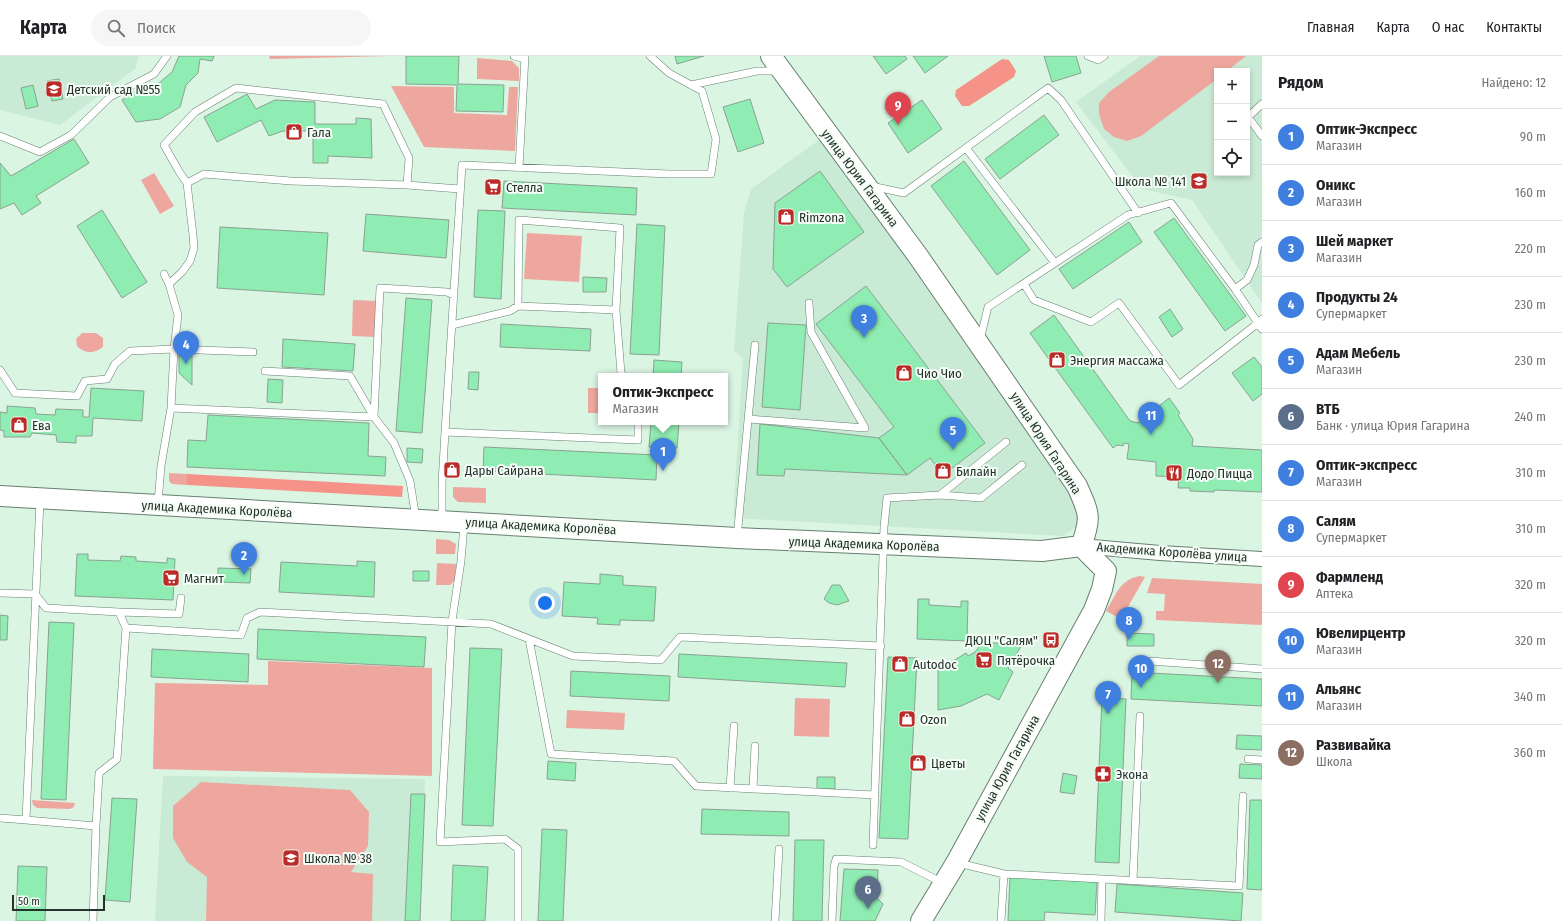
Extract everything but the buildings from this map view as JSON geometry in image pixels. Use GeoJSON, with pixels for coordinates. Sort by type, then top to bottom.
{"type":"FeatureCollection","features":[{"type":"Feature","properties":{"kind":"street","name":"улица Юрия Гагарина"},"geometry":{"type":"LineString","coordinates":[[776,63],[979,343],[1077,486],[1088,512],[1087,527],[1081,546],[1106,571],[1102,589],[1094,610],[956,863],[921,921]]}},
{"type":"Feature","properties":{"kind":"street","name":"улица Академика Королёва"},"geometry":{"type":"LineString","coordinates":[[0,496],[40,497],[158,506],[884,545],[1042,551],[1081,546]]}},
{"type":"Feature","properties":{"kind":"street","name":"Академика Королёва улица"},"geometry":{"type":"LineString","coordinates":[[1081,546],[1160,553],[1262,559]]}},
{"type":"Feature","properties":{"kind":"lane"},"geometry":{"type":"LineString","coordinates":[[0,136],[40,152],[71,135],[110,97],[154,74],[167,56]]}},
{"type":"Feature","properties":{"kind":"lane"},"geometry":{"type":"LineString","coordinates":[[514,56],[525,58],[519,168]]}},
{"type":"Feature","properties":{"kind":"lane"},"geometry":{"type":"LineString","coordinates":[[442,521],[442,483],[462,165],[669,174],[711,174],[716,139],[702,91],[669,73],[650,56]]}},
{"type":"Feature","properties":{"kind":"lane"},"geometry":{"type":"LineString","coordinates":[[1088,56],[1098,60],[1104,56]]}},
{"type":"Feature","properties":{"kind":"lane"},"geometry":{"type":"LineString","coordinates":[[691,85],[757,72],[776,63]]}},
{"type":"Feature","properties":{"kind":"lane"},"geometry":{"type":"LineString","coordinates":[[169,284],[182,272],[190,261],[194,248],[187,183],[164,145],[194,112],[236,88],[383,104],[408,158],[407,185]]}},
{"type":"Feature","properties":{"kind":"lane"},"geometry":{"type":"LineString","coordinates":[[865,184],[904,193],[1048,88],[1061,100],[1138,213]]}},
{"type":"Feature","properties":{"kind":"lane"},"geometry":{"type":"LineString","coordinates":[[1262,104],[1248,117],[1262,136]]}},
{"type":"Feature","properties":{"kind":"lane"},"geometry":{"type":"LineString","coordinates":[[966,148],[1056,262]]}},
{"type":"Feature","properties":{"kind":"lane"},"geometry":{"type":"LineString","coordinates":[[187,183],[204,174],[291,181],[407,185],[460,189]]}},
{"type":"Feature","properties":{"kind":"lane"},"geometry":{"type":"LineString","coordinates":[[979,343],[988,307],[1128,215],[1171,203],[1261,324],[1180,385],[1119,303],[1091,322],[1034,300],[1024,284]]}},
{"type":"Feature","properties":{"kind":"lane"},"geometry":{"type":"LineString","coordinates":[[518,306],[519,220],[620,228],[616,310],[621,373]]}},
{"type":"Feature","properties":{"kind":"lane"},"geometry":{"type":"LineString","coordinates":[[1235,289],[1247,280],[1254,265],[1258,245],[1262,242]]}},
{"type":"Feature","properties":{"kind":"lane"},"geometry":{"type":"LineString","coordinates":[[158,506],[161,466],[171,408],[174,349],[178,315],[169,284],[164,274]]}},
{"type":"Feature","properties":{"kind":"lane"},"geometry":{"type":"LineString","coordinates":[[374,417],[380,288],[447,292],[454,294]]}},
{"type":"Feature","properties":{"kind":"lane"},"geometry":{"type":"LineString","coordinates":[[749,419],[865,428],[811,332],[808,303]]}},
{"type":"Feature","properties":{"kind":"lane"},"geometry":{"type":"LineString","coordinates":[[452,325],[510,310],[518,306],[616,310]]}},
{"type":"Feature","properties":{"kind":"lane"},"geometry":{"type":"LineString","coordinates":[[737,538],[755,345]]}},
{"type":"Feature","properties":{"kind":"lane"},"geometry":{"type":"LineString","coordinates":[[0,370],[16,393],[77,396],[85,381],[107,379],[115,364],[130,351],[174,349],[253,352]]}},
{"type":"Feature","properties":{"kind":"lane"},"geometry":{"type":"LineString","coordinates":[[265,371],[350,376],[374,417],[394,442],[410,481],[416,519]]}},
{"type":"Feature","properties":{"kind":"lane"},"geometry":{"type":"LineString","coordinates":[[171,408],[374,417]]}},
{"type":"Feature","properties":{"kind":"lane"},"geometry":{"type":"LineString","coordinates":[[445,432],[638,440],[638,425]]}},
{"type":"Feature","properties":{"kind":"lane"},"geometry":{"type":"LineString","coordinates":[[940,495],[1006,442]]}},
{"type":"Feature","properties":{"kind":"lane"},"geometry":{"type":"LineString","coordinates":[[873,844],[884,527],[888,498],[940,495],[981,498],[1022,465]]}},
{"type":"Feature","properties":{"kind":"lane"},"geometry":{"type":"LineString","coordinates":[[26,820],[40,497]]}},
{"type":"Feature","properties":{"kind":"lane"},"geometry":{"type":"LineString","coordinates":[[464,522],[461,561],[452,621],[440,842],[505,839],[518,849],[518,921]]}},
{"type":"Feature","properties":{"kind":"lane"},"geometry":{"type":"LineString","coordinates":[[0,592],[35,594],[46,608],[179,614],[181,598]]}},
{"type":"Feature","properties":{"kind":"lane"},"geometry":{"type":"LineString","coordinates":[[93,921],[98,773],[117,759],[126,628],[119,612]]}},
{"type":"Feature","properties":{"kind":"lane"},"geometry":{"type":"LineString","coordinates":[[126,628],[241,635],[247,618],[260,612],[452,621],[491,624],[573,656],[661,660],[680,637],[881,646]]}},
{"type":"Feature","properties":{"kind":"lane"},"geometry":{"type":"LineString","coordinates":[[529,639],[551,754],[674,761],[696,786],[875,796]]}},
{"type":"Feature","properties":{"kind":"lane"},"geometry":{"type":"LineString","coordinates":[[1150,661],[1262,669]]}},
{"type":"Feature","properties":{"kind":"lane"},"geometry":{"type":"LineString","coordinates":[[1133,880],[1140,716]]}},
{"type":"Feature","properties":{"kind":"lane"},"geometry":{"type":"LineString","coordinates":[[730,788],[734,726]]}},
{"type":"Feature","properties":{"kind":"lane"},"geometry":{"type":"LineString","coordinates":[[753,789],[755,746]]}},
{"type":"Feature","properties":{"kind":"lane"},"geometry":{"type":"LineString","coordinates":[[1248,759],[1262,760]]}},
{"type":"Feature","properties":{"kind":"lane"},"geometry":{"type":"LineString","coordinates":[[956,863],[1004,874],[1239,886],[1243,796]]}},
{"type":"Feature","properties":{"kind":"lane"},"geometry":{"type":"LineString","coordinates":[[0,818],[96,826]]}},
{"type":"Feature","properties":{"kind":"lane"},"geometry":{"type":"LineString","coordinates":[[776,921],[780,849]]}},
{"type":"Feature","properties":{"kind":"lane"},"geometry":{"type":"LineString","coordinates":[[832,921],[834,867],[836,860],[901,862],[943,884]]}},
{"type":"Feature","properties":{"kind":"lane"},"geometry":{"type":"LineString","coordinates":[[1001,921],[1004,874]]}},
{"type":"Feature","properties":{"kind":"lane"},"geometry":{"type":"LineString","coordinates":[[1101,921],[1102,879]]}},
{"type":"Feature","properties":{"kind":"shaded area","name":"Детский сад №55"},"geometry":{"type":"Polygon","coordinates":[[[0,56],[138,56],[136,68],[60,125],[0,110],[0,56]]]}},
{"type":"Feature","properties":{"kind":"shaded area"},"geometry":{"type":"Polygon","coordinates":[[[269,56],[390,56],[270,59],[269,56]]]}},
{"type":"Feature","properties":{"kind":"shaded area","name":"Школа № 141"},"geometry":{"type":"Polygon","coordinates":[[[1140,56],[1262,56],[1262,303],[1192,200],[1142,189],[1076,102],[1140,56]]]}},
{"type":"Feature","properties":{"kind":"shaded area"},"geometry":{"type":"Polygon","coordinates":[[[1159,56],[1246,56],[1231,68],[1214,68],[1214,81],[1141,136],[1127,141],[1114,137],[1104,129],[1099,114],[1099,103],[1109,92],[1159,56]]]}},
{"type":"Feature","properties":{"kind":"shaded area"},"geometry":{"type":"Polygon","coordinates":[[[477,58],[512,61],[519,68],[519,81],[477,79],[477,58]]]}},
{"type":"Feature","properties":{"kind":"shaded area"},"geometry":{"type":"Polygon","coordinates":[[[1002,59],[1009,60],[1016,71],[1014,77],[969,106],[962,106],[955,96],[956,90],[1002,59]]]}},
{"type":"Feature","properties":{"kind":"shaded area"},"geometry":{"type":"Polygon","coordinates":[[[391,86],[454,87],[454,113],[507,115],[509,87],[518,87],[515,151],[424,147],[391,86]]]}},
{"type":"Feature","properties":{"kind":"shaded area"},"geometry":{"type":"Polygon","coordinates":[[[822,138],[1083,501],[1079,525],[1063,536],[733,518],[743,358],[734,350],[744,213],[751,189],[822,138]]]}},
{"type":"Feature","properties":{"kind":"shaded area"},"geometry":{"type":"Polygon","coordinates":[[[154,173],[174,206],[160,214],[141,180],[154,173]]]}},
{"type":"Feature","properties":{"kind":"shaded area"},"geometry":{"type":"Polygon","coordinates":[[[527,233],[582,236],[579,282],[524,279],[527,233]]]}},
{"type":"Feature","properties":{"kind":"shaded area"},"geometry":{"type":"Polygon","coordinates":[[[353,300],[377,301],[376,337],[352,336],[353,300]]]}},
{"type":"Feature","properties":{"kind":"shaded area"},"geometry":{"type":"Polygon","coordinates":[[[82,333],[96,333],[103,338],[103,347],[93,352],[86,352],[80,349],[77,346],[76,339],[82,333]]]}},
{"type":"Feature","properties":{"kind":"shaded area"},"geometry":{"type":"Polygon","coordinates":[[[588,388],[598,388],[598,413],[588,413],[588,388]]]}},
{"type":"Feature","properties":{"kind":"shaded area"},"geometry":{"type":"Polygon","coordinates":[[[169,473],[187,474],[187,485],[172,484],[169,481],[169,473]]]}},
{"type":"Feature","properties":{"kind":"shaded area"},"geometry":{"type":"Polygon","coordinates":[[[187,474],[403,486],[402,497],[187,485],[187,474]]]}},
{"type":"Feature","properties":{"kind":"shaded area"},"geometry":{"type":"Polygon","coordinates":[[[453,487],[486,488],[486,503],[458,502],[453,497],[453,487]]]}},
{"type":"Feature","properties":{"kind":"shaded area"},"geometry":{"type":"Polygon","coordinates":[[[436,539],[449,540],[456,544],[455,554],[436,554],[436,539]]]}},
{"type":"Feature","properties":{"kind":"shaded area"},"geometry":{"type":"Polygon","coordinates":[[[437,563],[456,564],[455,580],[450,585],[436,585],[437,563]]]}},
{"type":"Feature","properties":{"kind":"shaded area"},"geometry":{"type":"Polygon","coordinates":[[[1140,576],[1145,577],[1121,619],[1106,611],[1123,584],[1128,580],[1140,576]]]}},
{"type":"Feature","properties":{"kind":"shaded area"},"geometry":{"type":"Polygon","coordinates":[[[1152,578],[1262,584],[1262,625],[1156,620],[1156,611],[1164,611],[1165,594],[1147,593],[1152,578]]]}},
{"type":"Feature","properties":{"kind":"shaded area"},"geometry":{"type":"Polygon","coordinates":[[[268,661],[432,668],[432,776],[153,769],[155,683],[268,685],[268,661]]]}},
{"type":"Feature","properties":{"kind":"shaded area"},"geometry":{"type":"Polygon","coordinates":[[[795,698],[830,699],[829,737],[794,736],[795,698]]]}},
{"type":"Feature","properties":{"kind":"shaded area"},"geometry":{"type":"Polygon","coordinates":[[[567,710],[625,713],[624,730],[566,728],[567,710]]]}},
{"type":"Feature","properties":{"kind":"shaded area","name":"Школа № 38"},"geometry":{"type":"Polygon","coordinates":[[[163,776],[425,779],[420,921],[155,921],[163,776]]]}},
{"type":"Feature","properties":{"kind":"shaded area","name":"Школа № 38"},"geometry":{"type":"Polygon","coordinates":[[[201,782],[350,790],[369,812],[368,846],[351,872],[373,874],[372,921],[206,921],[207,877],[187,862],[173,838],[173,806],[201,782]]]}},
{"type":"Feature","properties":{"kind":"shaded area"},"geometry":{"type":"Polygon","coordinates":[[[32,800],[75,803],[74,807],[70,809],[37,808],[33,805],[32,800]]]}},
{"type":"Feature","properties":{"kind":"place","name":"Детский сад №55"},"geometry":{"type":"Point","coordinates":[54,89]}},
{"type":"Feature","properties":{"kind":"place","name":"Фармленд"},"geometry":{"type":"Point","coordinates":[898,125]}},
{"type":"Feature","properties":{"kind":"place","name":"Гала"},"geometry":{"type":"Point","coordinates":[294,132]}},
{"type":"Feature","properties":{"kind":"place","name":"Школа № 141"},"geometry":{"type":"Point","coordinates":[1199,181]}},
{"type":"Feature","properties":{"kind":"place","name":"Стелла"},"geometry":{"type":"Point","coordinates":[493,187]}},
{"type":"Feature","properties":{"kind":"place","name":"Rimzona"},"geometry":{"type":"Point","coordinates":[786,217]}},
{"type":"Feature","properties":{"kind":"place","name":"Шей маркет"},"geometry":{"type":"Point","coordinates":[864,338]}},
{"type":"Feature","properties":{"kind":"place","name":"Энергия массажа"},"geometry":{"type":"Point","coordinates":[1057,360]}},
{"type":"Feature","properties":{"kind":"place","name":"Продукты 24"},"geometry":{"type":"Point","coordinates":[186,364]}},
{"type":"Feature","properties":{"kind":"place","name":"Чио Чио"},"geometry":{"type":"Point","coordinates":[904,373]}},
{"type":"Feature","properties":{"kind":"place","name":"Ева"},"geometry":{"type":"Point","coordinates":[19,425]}},
{"type":"Feature","properties":{"kind":"place","name":"Альянс"},"geometry":{"type":"Point","coordinates":[1151,435]}},
{"type":"Feature","properties":{"kind":"place","name":"Адам Мебель"},"geometry":{"type":"Point","coordinates":[953,450]}},
{"type":"Feature","properties":{"kind":"place","name":"Дары Сайрана"},"geometry":{"type":"Point","coordinates":[452,470]}},
{"type":"Feature","properties":{"kind":"place","name":"Оптик-Экспресс"},"geometry":{"type":"Point","coordinates":[663,471]}},
{"type":"Feature","properties":{"kind":"place","name":"Билайн"},"geometry":{"type":"Point","coordinates":[943,471]}},
{"type":"Feature","properties":{"kind":"place","name":"Додо Пицца"},"geometry":{"type":"Point","coordinates":[1174,473]}},
{"type":"Feature","properties":{"kind":"place","name":"Оникс"},"geometry":{"type":"Point","coordinates":[244,575]}},
{"type":"Feature","properties":{"kind":"place","name":"Магнит"},"geometry":{"type":"Point","coordinates":[171,578]}},
{"type":"Feature","properties":{"kind":"place","name":"ДЮЦ \"Салям\""},"geometry":{"type":"Point","coordinates":[1051,640]}},
{"type":"Feature","properties":{"kind":"place","name":"Салям"},"geometry":{"type":"Point","coordinates":[1129,640]}},
{"type":"Feature","properties":{"kind":"place","name":"Пятёрочка"},"geometry":{"type":"Point","coordinates":[984,660]}},
{"type":"Feature","properties":{"kind":"place","name":"Autodoc"},"geometry":{"type":"Point","coordinates":[900,664]}},
{"type":"Feature","properties":{"kind":"place","name":"Развивайка"},"geometry":{"type":"Point","coordinates":[1218,683]}},
{"type":"Feature","properties":{"kind":"place","name":"Ювелирцентр"},"geometry":{"type":"Point","coordinates":[1141,688]}},
{"type":"Feature","properties":{"kind":"place","name":"Оптик-экспресс"},"geometry":{"type":"Point","coordinates":[1108,714]}},
{"type":"Feature","properties":{"kind":"place","name":"Ozon"},"geometry":{"type":"Point","coordinates":[907,719]}},
{"type":"Feature","properties":{"kind":"place","name":"Цветы"},"geometry":{"type":"Point","coordinates":[918,763]}},
{"type":"Feature","properties":{"kind":"place","name":"Экона"},"geometry":{"type":"Point","coordinates":[1103,774]}},
{"type":"Feature","properties":{"kind":"place","name":"Школа № 38"},"geometry":{"type":"Point","coordinates":[291,858]}},
{"type":"Feature","properties":{"kind":"place","name":"ВТБ"},"geometry":{"type":"Point","coordinates":[868,909]}}]}
